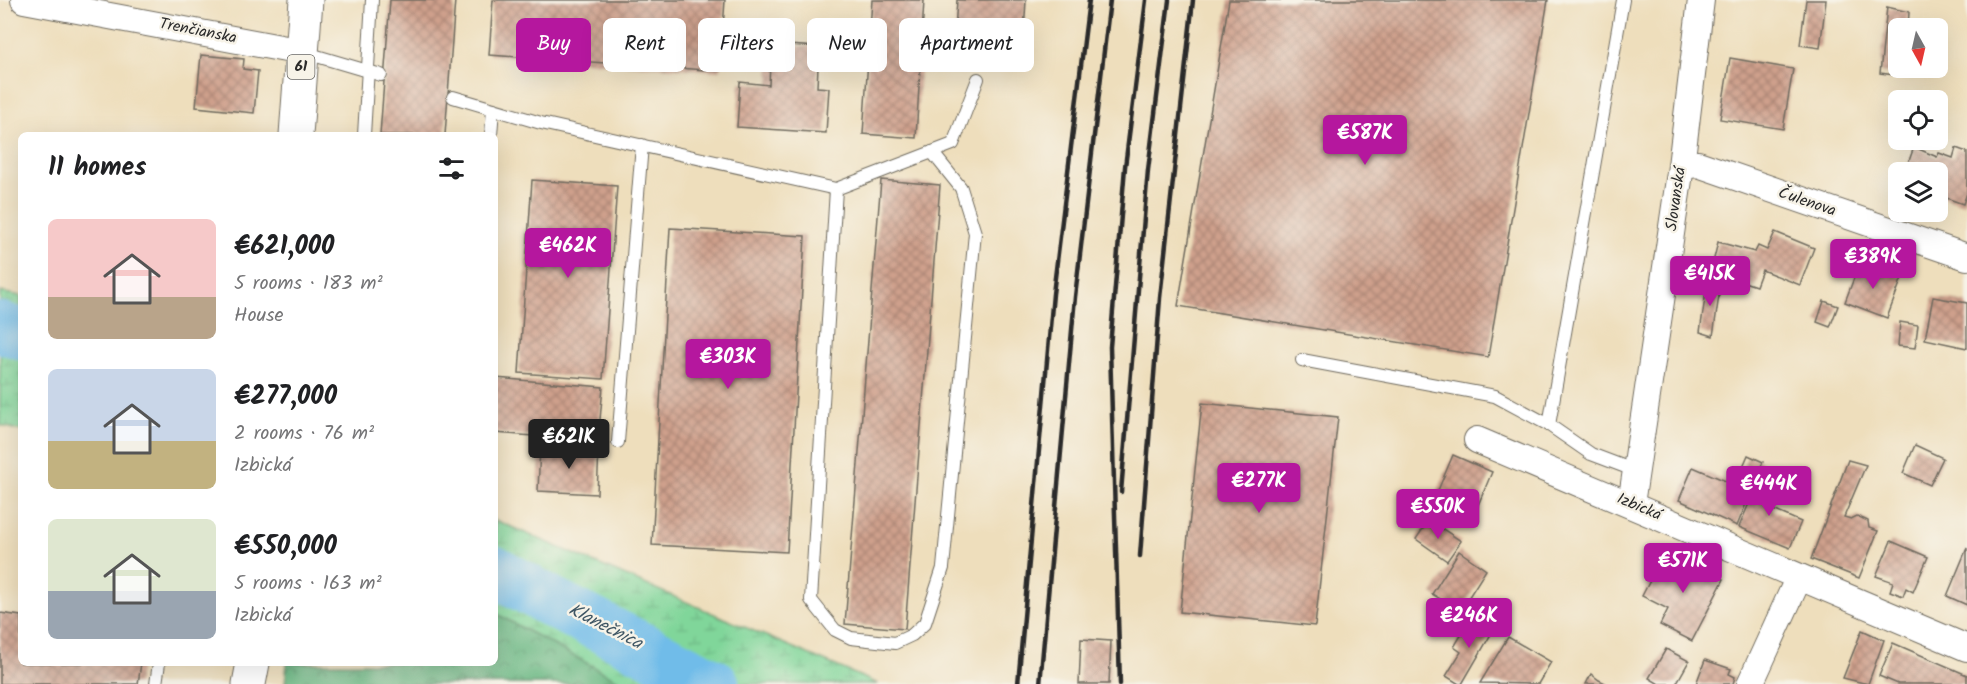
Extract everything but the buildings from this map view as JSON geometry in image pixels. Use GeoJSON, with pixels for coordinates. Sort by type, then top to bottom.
{"type":"FeatureCollection","features":[{"type":"Feature","properties":{"kind":"main road","name":"61"},"geometry":{"type":"LineString","coordinates":[[296,132],[306,0]]}},
{"type":"Feature","properties":{"kind":"main road"},"geometry":{"type":"LineString","coordinates":[[249,684],[252,666]]}},
{"type":"Feature","properties":{"kind":"main road"},"geometry":{"type":"LineString","coordinates":[[259,684],[260,666]]}},
{"type":"Feature","properties":{"kind":"street","name":"Trenčianska"},"geometry":{"type":"LineString","coordinates":[[24,0],[302,52]]}},
{"type":"Feature","properties":{"kind":"street","name":"Slovanská"},"geometry":{"type":"LineString","coordinates":[[1631,504],[1681,165],[1701,0]]}},
{"type":"Feature","properties":{"kind":"street","name":"Čulenova"},"geometry":{"type":"LineString","coordinates":[[1681,165],[1698,164],[1967,257]]}},
{"type":"Feature","properties":{"kind":"street","name":"Izbická"},"geometry":{"type":"LineString","coordinates":[[1477,440],[1967,648]]}},
{"type":"Feature","properties":{"kind":"street"},"geometry":{"type":"LineString","coordinates":[[1750,684],[1799,577]]}},
{"type":"Feature","properties":{"kind":"lane"},"geometry":{"type":"LineString","coordinates":[[364,132],[372,0]]}},
{"type":"Feature","properties":{"kind":"lane"},"geometry":{"type":"LineString","coordinates":[[1549,425],[1623,0]]}},
{"type":"Feature","properties":{"kind":"lane"},"geometry":{"type":"LineString","coordinates":[[302,52],[381,75]]}},
{"type":"Feature","properties":{"kind":"lane"},"geometry":{"type":"LineString","coordinates":[[453,97],[542,123],[836,189],[953,144],[978,79]]}},
{"type":"Feature","properties":{"kind":"lane"},"geometry":{"type":"LineString","coordinates":[[491,132],[493,109]]}},
{"type":"Feature","properties":{"kind":"lane"},"geometry":{"type":"LineString","coordinates":[[618,442],[642,146]]}},
{"type":"Feature","properties":{"kind":"lane"},"geometry":{"type":"LineString","coordinates":[[836,189],[811,600],[836,630],[851,638],[895,643],[912,635],[925,622],[943,568],[975,233],[962,188],[932,152]]}},
{"type":"Feature","properties":{"kind":"lane"},"geometry":{"type":"LineString","coordinates":[[1302,360],[1495,396],[1549,425],[1591,454],[1609,463],[1636,471]]}},
{"type":"Feature","properties":{"kind":"lane"},"geometry":{"type":"LineString","coordinates":[[156,684],[159,666]]}},
{"type":"Feature","properties":{"kind":"green space"},"geometry":{"type":"Polygon","coordinates":[[[0,292],[18,295],[18,430],[0,425],[0,292]]]}},
{"type":"Feature","properties":{"kind":"green space"},"geometry":{"type":"Polygon","coordinates":[[[498,521],[878,684],[625,684],[498,615],[498,521]]]}},
{"type":"Feature","properties":{"kind":"green space"},"geometry":{"type":"Polygon","coordinates":[[[498,615],[625,684],[285,684],[287,666],[498,666],[498,615]]]}},
{"type":"Feature","properties":{"kind":"waterway","name":"Klanečnica"},"geometry":{"type":"LineString","coordinates":[[0,327],[18,333]]}},
{"type":"Feature","properties":{"kind":"waterway","name":"Klanečnica"},"geometry":{"type":"LineString","coordinates":[[498,573],[714,684]]}},
{"type":"Feature","properties":{"kind":"railway"},"geometry":{"type":"LineString","coordinates":[[1018,684],[1053,294],[1089,0]]}},
{"type":"Feature","properties":{"kind":"railway"},"geometry":{"type":"LineString","coordinates":[[1040,684],[1075,297],[1110,0]]}},
{"type":"Feature","properties":{"kind":"railway"},"geometry":{"type":"LineString","coordinates":[[1120,684],[1110,347],[1125,167],[1146,0]]}},
{"type":"Feature","properties":{"kind":"railway"},"geometry":{"type":"LineString","coordinates":[[1121,492],[1148,170],[1169,0]]}},
{"type":"Feature","properties":{"kind":"railway"},"geometry":{"type":"LineString","coordinates":[[1140,556],[1160,298],[1193,0]]}}]}
